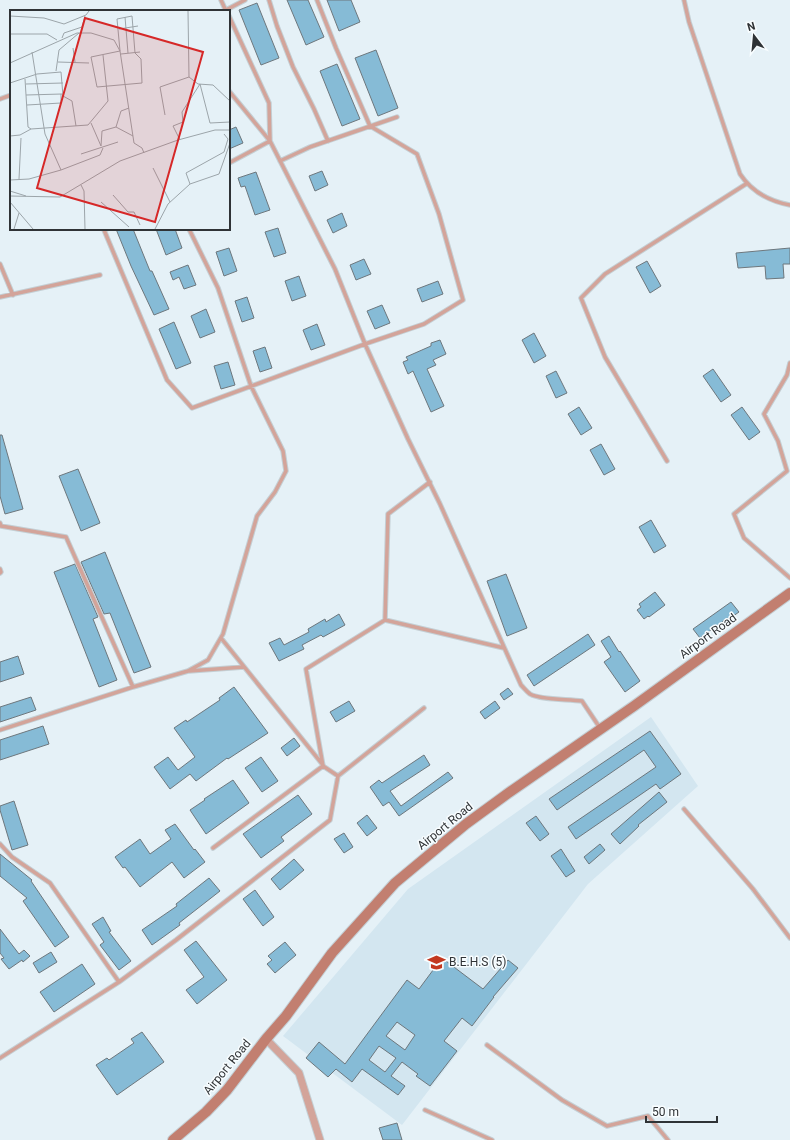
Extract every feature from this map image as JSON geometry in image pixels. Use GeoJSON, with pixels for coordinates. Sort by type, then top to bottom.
{"type":"FeatureCollection","features":[{"type":"Feature","properties":{"kind":"main road","name":"Airport Road"},"geometry":{"type":"LineString","coordinates":[[173,1140],[206,1112],[222,1096],[266,1039],[286,1016],[332,952],[395,883],[466,824],[506,794],[601,729],[790,593]]}},
{"type":"Feature","properties":{"kind":"street"},"geometry":{"type":"LineString","coordinates":[[266,1039],[299,1073],[320,1140]]}},
{"type":"Feature","properties":{"kind":"lane"},"geometry":{"type":"LineString","coordinates":[[221,0],[226,10],[245,0]]}},
{"type":"Feature","properties":{"kind":"lane"},"geometry":{"type":"LineString","coordinates":[[269,0],[293,68],[314,109],[328,141]]}},
{"type":"Feature","properties":{"kind":"lane"},"geometry":{"type":"LineString","coordinates":[[104,230],[167,380],[192,408],[365,344],[424,324],[463,300],[439,214],[417,154],[370,126],[317,0]]}},
{"type":"Feature","properties":{"kind":"lane"},"geometry":{"type":"LineString","coordinates":[[684,0],[689,22],[740,174],[746,184],[761,195],[790,205]]}},
{"type":"Feature","properties":{"kind":"lane"},"geometry":{"type":"LineString","coordinates":[[230,18],[269,103],[270,141]]}},
{"type":"Feature","properties":{"kind":"lane"},"geometry":{"type":"LineString","coordinates":[[230,92],[270,141],[335,269],[365,344],[430,482],[521,684],[528,693],[538,698],[582,701],[601,729]]}},
{"type":"Feature","properties":{"kind":"lane"},"geometry":{"type":"LineString","coordinates":[[0,99],[10,95]]}},
{"type":"Feature","properties":{"kind":"lane"},"geometry":{"type":"LineString","coordinates":[[280,161],[310,147],[397,117]]}},
{"type":"Feature","properties":{"kind":"lane"},"geometry":{"type":"LineString","coordinates":[[230,162],[270,141]]}},
{"type":"Feature","properties":{"kind":"lane"},"geometry":{"type":"LineString","coordinates":[[667,461],[605,357],[581,298],[605,274],[746,184]]}},
{"type":"Feature","properties":{"kind":"lane"},"geometry":{"type":"LineString","coordinates":[[188,671],[208,660],[223,634],[257,516],[275,492],[286,471],[283,451],[250,386],[218,288],[189,230]]}},
{"type":"Feature","properties":{"kind":"lane"},"geometry":{"type":"LineString","coordinates":[[0,264],[13,295]]}},
{"type":"Feature","properties":{"kind":"lane"},"geometry":{"type":"LineString","coordinates":[[0,297],[100,275]]}},
{"type":"Feature","properties":{"kind":"lane"},"geometry":{"type":"LineString","coordinates":[[790,363],[787,375],[764,414],[778,441],[786,471],[734,514],[744,538],[790,578]]}},
{"type":"Feature","properties":{"kind":"lane"},"geometry":{"type":"LineString","coordinates":[[386,620],[388,514],[430,482]]}},
{"type":"Feature","properties":{"kind":"lane"},"geometry":{"type":"LineString","coordinates":[[0,523],[1,526],[66,537],[133,687]]}},
{"type":"Feature","properties":{"kind":"lane"},"geometry":{"type":"LineString","coordinates":[[323,766],[306,669],[386,620],[504,648]]}},
{"type":"Feature","properties":{"kind":"lane"},"geometry":{"type":"LineString","coordinates":[[221,638],[323,766],[338,776]]}},
{"type":"Feature","properties":{"kind":"lane"},"geometry":{"type":"LineString","coordinates":[[0,730],[133,687],[188,671],[244,667]]}},
{"type":"Feature","properties":{"kind":"lane"},"geometry":{"type":"LineString","coordinates":[[0,1058],[119,982],[176,940],[330,820],[338,776],[424,708]]}},
{"type":"Feature","properties":{"kind":"lane"},"geometry":{"type":"LineString","coordinates":[[213,848],[323,766]]}},
{"type":"Feature","properties":{"kind":"lane"},"geometry":{"type":"LineString","coordinates":[[684,809],[753,889],[790,938]]}},
{"type":"Feature","properties":{"kind":"lane"},"geometry":{"type":"LineString","coordinates":[[0,844],[12,857],[50,883],[119,982]]}},
{"type":"Feature","properties":{"kind":"lane"},"geometry":{"type":"LineString","coordinates":[[487,1045],[562,1100],[607,1126],[648,1116],[668,1140]]}},
{"type":"Feature","properties":{"kind":"lane"},"geometry":{"type":"LineString","coordinates":[[425,1110],[492,1140]]}},
{"type":"Feature","properties":{"kind":"shaded area","name":"B.E.H.S (5)"},"geometry":{"type":"Polygon","coordinates":[[[651,717],[698,786],[588,884],[402,1125],[283,1036],[408,889],[651,717]]]}},
{"type":"Feature","properties":{"kind":"building"},"geometry":{"type":"Polygon","coordinates":[[[287,0],[308,0],[324,37],[306,45],[287,0]]]}},
{"type":"Feature","properties":{"kind":"building"},"geometry":{"type":"Polygon","coordinates":[[[327,0],[351,0],[360,22],[339,31],[327,0]]]}},
{"type":"Feature","properties":{"kind":"building"},"geometry":{"type":"Polygon","coordinates":[[[257,3],[279,58],[261,65],[239,10],[257,3]]]}},
{"type":"Feature","properties":{"kind":"building"},"geometry":{"type":"Polygon","coordinates":[[[376,50],[398,108],[378,116],[355,58],[376,50]]]}},
{"type":"Feature","properties":{"kind":"building"},"geometry":{"type":"Polygon","coordinates":[[[337,64],[360,119],[342,126],[320,71],[337,64]]]}},
{"type":"Feature","properties":{"kind":"building"},"geometry":{"type":"Polygon","coordinates":[[[236,127],[243,143],[230,149],[230,130],[236,127]]]}},
{"type":"Feature","properties":{"kind":"building"},"geometry":{"type":"Polygon","coordinates":[[[322,171],[328,185],[315,191],[309,176],[322,171]]]}},
{"type":"Feature","properties":{"kind":"building"},"geometry":{"type":"Polygon","coordinates":[[[256,172],[270,210],[255,215],[245,186],[241,187],[238,178],[256,172]]]}},
{"type":"Feature","properties":{"kind":"building"},"geometry":{"type":"Polygon","coordinates":[[[342,213],[347,226],[333,233],[327,220],[342,213]]]}},
{"type":"Feature","properties":{"kind":"building"},"geometry":{"type":"Polygon","coordinates":[[[278,228],[286,253],[274,257],[265,232],[278,228]]]}},
{"type":"Feature","properties":{"kind":"building"},"geometry":{"type":"Polygon","coordinates":[[[116,230],[133,230],[150,271],[152,271],[169,309],[154,315],[131,266],[116,230]]]}},
{"type":"Feature","properties":{"kind":"building"},"geometry":{"type":"Polygon","coordinates":[[[156,230],[175,230],[182,248],[166,255],[156,230]]]}},
{"type":"Feature","properties":{"kind":"building"},"geometry":{"type":"Polygon","coordinates":[[[229,248],[237,271],[224,276],[216,252],[229,248]]]}},
{"type":"Feature","properties":{"kind":"building"},"geometry":{"type":"Polygon","coordinates":[[[790,248],[790,264],[783,264],[784,278],[766,279],[765,266],[738,268],[736,253],[790,248]]]}},
{"type":"Feature","properties":{"kind":"building"},"geometry":{"type":"Polygon","coordinates":[[[364,259],[371,274],[356,280],[350,265],[364,259]]]}},
{"type":"Feature","properties":{"kind":"building"},"geometry":{"type":"Polygon","coordinates":[[[647,261],[661,286],[650,293],[636,267],[647,261]]]}},
{"type":"Feature","properties":{"kind":"building"},"geometry":{"type":"Polygon","coordinates":[[[188,265],[196,285],[184,289],[179,277],[173,280],[170,272],[188,265]]]}},
{"type":"Feature","properties":{"kind":"building"},"geometry":{"type":"Polygon","coordinates":[[[299,276],[306,296],[292,301],[285,281],[299,276]]]}},
{"type":"Feature","properties":{"kind":"building"},"geometry":{"type":"Polygon","coordinates":[[[438,281],[443,294],[422,302],[417,289],[438,281]]]}},
{"type":"Feature","properties":{"kind":"building"},"geometry":{"type":"Polygon","coordinates":[[[247,297],[254,318],[242,322],[235,301],[247,297]]]}},
{"type":"Feature","properties":{"kind":"building"},"geometry":{"type":"Polygon","coordinates":[[[382,305],[390,323],[375,329],[367,311],[382,305]]]}},
{"type":"Feature","properties":{"kind":"building"},"geometry":{"type":"Polygon","coordinates":[[[206,309],[215,332],[200,338],[191,316],[206,309]]]}},
{"type":"Feature","properties":{"kind":"building"},"geometry":{"type":"Polygon","coordinates":[[[174,322],[191,363],[176,369],[159,329],[174,322]]]}},
{"type":"Feature","properties":{"kind":"building"},"geometry":{"type":"Polygon","coordinates":[[[317,324],[325,345],[311,350],[303,330],[317,324]]]}},
{"type":"Feature","properties":{"kind":"building"},"geometry":{"type":"Polygon","coordinates":[[[534,333],[546,356],[534,363],[522,340],[534,333]]]}},
{"type":"Feature","properties":{"kind":"building"},"geometry":{"type":"Polygon","coordinates":[[[440,340],[446,354],[433,360],[436,365],[427,369],[444,406],[431,412],[413,371],[408,374],[403,362],[408,360],[406,357],[431,346],[431,343],[440,340]]]}},
{"type":"Feature","properties":{"kind":"building"},"geometry":{"type":"Polygon","coordinates":[[[265,347],[272,368],[260,372],[253,351],[265,347]]]}},
{"type":"Feature","properties":{"kind":"building"},"geometry":{"type":"Polygon","coordinates":[[[228,362],[235,385],[221,389],[214,366],[228,362]]]}},
{"type":"Feature","properties":{"kind":"building"},"geometry":{"type":"Polygon","coordinates":[[[713,369],[731,395],[721,402],[703,376],[713,369]]]}},
{"type":"Feature","properties":{"kind":"building"},"geometry":{"type":"Polygon","coordinates":[[[556,371],[567,393],[556,398],[546,376],[556,371]]]}},
{"type":"Feature","properties":{"kind":"building"},"geometry":{"type":"Polygon","coordinates":[[[579,407],[592,428],[581,435],[568,414],[579,407]]]}},
{"type":"Feature","properties":{"kind":"building"},"geometry":{"type":"Polygon","coordinates":[[[742,407],[760,432],[749,440],[731,415],[742,407]]]}},
{"type":"Feature","properties":{"kind":"building"},"geometry":{"type":"Polygon","coordinates":[[[0,435],[2,435],[23,509],[5,514],[0,496],[0,435]]]}},
{"type":"Feature","properties":{"kind":"building"},"geometry":{"type":"Polygon","coordinates":[[[601,444],[615,469],[604,475],[590,450],[601,444]]]}},
{"type":"Feature","properties":{"kind":"building"},"geometry":{"type":"Polygon","coordinates":[[[78,469],[100,523],[81,531],[59,476],[78,469]]]}},
{"type":"Feature","properties":{"kind":"building"},"geometry":{"type":"Polygon","coordinates":[[[651,520],[666,546],[654,553],[639,527],[651,520]]]}},
{"type":"Feature","properties":{"kind":"building"},"geometry":{"type":"Polygon","coordinates":[[[105,552],[151,667],[134,673],[110,613],[104,614],[81,562],[105,552]]]}},
{"type":"Feature","properties":{"kind":"building"},"geometry":{"type":"Polygon","coordinates":[[[75,564],[98,617],[93,619],[117,680],[99,687],[54,572],[75,564]]]}},
{"type":"Feature","properties":{"kind":"building"},"geometry":{"type":"Polygon","coordinates":[[[506,574],[527,628],[507,636],[487,581],[506,574]]]}},
{"type":"Feature","properties":{"kind":"building"},"geometry":{"type":"Polygon","coordinates":[[[655,592],[665,605],[644,619],[637,610],[641,607],[639,604],[655,592]]]}},
{"type":"Feature","properties":{"kind":"building"},"geometry":{"type":"Polygon","coordinates":[[[731,602],[739,612],[700,638],[693,629],[731,602]]]}},
{"type":"Feature","properties":{"kind":"building"},"geometry":{"type":"Polygon","coordinates":[[[339,614],[345,625],[323,637],[321,635],[302,645],[304,649],[279,661],[269,643],[280,638],[284,645],[309,632],[308,629],[325,619],[326,622],[339,614]]]}},
{"type":"Feature","properties":{"kind":"building"},"geometry":{"type":"Polygon","coordinates":[[[588,634],[595,645],[534,686],[527,675],[588,634]]]}},
{"type":"Feature","properties":{"kind":"building"},"geometry":{"type":"Polygon","coordinates":[[[609,636],[640,681],[625,692],[604,662],[611,657],[601,641],[609,636]]]}},
{"type":"Feature","properties":{"kind":"building"},"geometry":{"type":"Polygon","coordinates":[[[18,656],[24,674],[0,682],[0,662],[18,656]]]}},
{"type":"Feature","properties":{"kind":"building"},"geometry":{"type":"Polygon","coordinates":[[[234,687],[268,733],[228,759],[227,758],[196,781],[190,774],[170,789],[154,767],[168,757],[178,770],[195,757],[174,728],[186,720],[187,722],[220,700],[219,698],[234,687]]]}},
{"type":"Feature","properties":{"kind":"building"},"geometry":{"type":"Polygon","coordinates":[[[508,688],[513,694],[504,700],[500,694],[508,688]]]}},
{"type":"Feature","properties":{"kind":"building"},"geometry":{"type":"Polygon","coordinates":[[[31,697],[36,710],[0,722],[0,707],[31,697]]]}},
{"type":"Feature","properties":{"kind":"building"},"geometry":{"type":"Polygon","coordinates":[[[349,701],[355,711],[336,722],[330,712],[349,701]]]}},
{"type":"Feature","properties":{"kind":"building"},"geometry":{"type":"Polygon","coordinates":[[[495,701],[500,708],[485,719],[480,712],[495,701]]]}},
{"type":"Feature","properties":{"kind":"building"},"geometry":{"type":"Polygon","coordinates":[[[43,726],[49,744],[0,760],[0,740],[43,726]]]}},
{"type":"Feature","properties":{"kind":"building"},"geometry":{"type":"Polygon","coordinates":[[[650,731],[681,774],[660,789],[656,784],[576,839],[568,827],[656,767],[644,750],[557,810],[549,799],[650,731]]]}},
{"type":"Feature","properties":{"kind":"building"},"geometry":{"type":"Polygon","coordinates":[[[294,738],[300,746],[287,756],[281,748],[294,738]]]}},
{"type":"Feature","properties":{"kind":"building"},"geometry":{"type":"Polygon","coordinates":[[[424,755],[430,765],[390,791],[401,806],[448,772],[453,778],[399,816],[389,802],[383,806],[370,787],[379,780],[382,783],[424,755]]]}},
{"type":"Feature","properties":{"kind":"building"},"geometry":{"type":"Polygon","coordinates":[[[261,757],[278,781],[262,792],[245,768],[261,757]]]}},
{"type":"Feature","properties":{"kind":"building"},"geometry":{"type":"Polygon","coordinates":[[[233,780],[249,803],[206,834],[190,810],[233,780]]]}},
{"type":"Feature","properties":{"kind":"building"},"geometry":{"type":"Polygon","coordinates":[[[659,792],[667,802],[638,825],[639,826],[620,844],[611,834],[659,792]]]}},
{"type":"Feature","properties":{"kind":"building"},"geometry":{"type":"Polygon","coordinates":[[[298,795],[312,814],[281,837],[284,841],[261,858],[243,834],[298,795]]]}},
{"type":"Feature","properties":{"kind":"building"},"geometry":{"type":"Polygon","coordinates":[[[14,801],[28,845],[12,850],[0,806],[14,801]]]}},
{"type":"Feature","properties":{"kind":"building"},"geometry":{"type":"Polygon","coordinates":[[[367,815],[377,828],[367,836],[357,823],[367,815]]]}},
{"type":"Feature","properties":{"kind":"building"},"geometry":{"type":"Polygon","coordinates":[[[536,816],[549,834],[540,841],[526,823],[536,816]]]}},
{"type":"Feature","properties":{"kind":"building"},"geometry":{"type":"Polygon","coordinates":[[[175,824],[205,862],[184,878],[172,862],[140,887],[125,867],[123,868],[115,857],[140,839],[150,854],[171,839],[165,830],[175,824]]]}},
{"type":"Feature","properties":{"kind":"building"},"geometry":{"type":"Polygon","coordinates":[[[344,833],[353,847],[344,853],[334,839],[344,833]]]}},
{"type":"Feature","properties":{"kind":"building"},"geometry":{"type":"Polygon","coordinates":[[[600,844],[605,850],[589,864],[584,857],[600,844]]]}},
{"type":"Feature","properties":{"kind":"building"},"geometry":{"type":"Polygon","coordinates":[[[561,849],[575,871],[566,877],[551,856],[561,849]]]}},
{"type":"Feature","properties":{"kind":"building"},"geometry":{"type":"Polygon","coordinates":[[[0,854],[32,880],[31,881],[69,937],[55,947],[23,901],[27,898],[0,876],[0,854]]]}},
{"type":"Feature","properties":{"kind":"building"},"geometry":{"type":"Polygon","coordinates":[[[294,859],[304,870],[280,890],[271,879],[294,859]]]}},
{"type":"Feature","properties":{"kind":"building"},"geometry":{"type":"Polygon","coordinates":[[[209,878],[220,891],[179,923],[180,925],[152,945],[142,930],[177,906],[176,904],[209,878]]]}},
{"type":"Feature","properties":{"kind":"building"},"geometry":{"type":"Polygon","coordinates":[[[255,890],[274,917],[263,926],[243,899],[255,890]]]}},
{"type":"Feature","properties":{"kind":"building"},"geometry":{"type":"Polygon","coordinates":[[[103,917],[111,931],[109,932],[131,961],[119,970],[100,945],[104,942],[92,924],[103,917]]]}},
{"type":"Feature","properties":{"kind":"building"},"geometry":{"type":"Polygon","coordinates":[[[0,929],[19,954],[24,950],[30,956],[23,962],[22,960],[9,969],[1,959],[4,958],[0,953],[0,929]]]}},
{"type":"Feature","properties":{"kind":"building"},"geometry":{"type":"Polygon","coordinates":[[[196,941],[227,980],[197,1004],[186,990],[204,977],[184,950],[196,941]]]}},
{"type":"Feature","properties":{"kind":"building"},"geometry":{"type":"Polygon","coordinates":[[[285,942],[296,955],[275,973],[267,964],[272,960],[268,956],[285,942]]]}},
{"type":"Feature","properties":{"kind":"building"},"geometry":{"type":"Polygon","coordinates":[[[51,952],[57,962],[39,973],[33,963],[51,952]]]}},
{"type":"Feature","properties":{"kind":"building"},"geometry":{"type":"Polygon","coordinates":[[[442,958],[483,989],[508,960],[518,968],[493,997],[472,1026],[462,1018],[444,1041],[457,1051],[430,1086],[416,1076],[418,1074],[402,1062],[391,1076],[405,1086],[398,1095],[362,1069],[352,1082],[336,1069],[328,1077],[306,1058],[319,1042],[345,1064],[407,980],[419,989],[442,958]],[[397,1022],[386,1036],[405,1050],[415,1035],[397,1022]],[[379,1046],[369,1060],[385,1072],[396,1058],[379,1046]]]}},
{"type":"Feature","properties":{"kind":"building"},"geometry":{"type":"Polygon","coordinates":[[[82,964],[95,984],[54,1012],[40,992],[82,964]]]}},
{"type":"Feature","properties":{"kind":"building"},"geometry":{"type":"Polygon","coordinates":[[[142,1032],[164,1062],[117,1095],[96,1065],[107,1058],[109,1060],[134,1043],[131,1039],[142,1032]]]}},
{"type":"Feature","properties":{"kind":"building"},"geometry":{"type":"Polygon","coordinates":[[[397,1123],[402,1140],[383,1140],[379,1128],[397,1123]]]}},
{"type":"Feature","properties":{"kind":"place","name":"B.E.H.S (5)"},"geometry":{"type":"Point","coordinates":[436,962]}}]}
